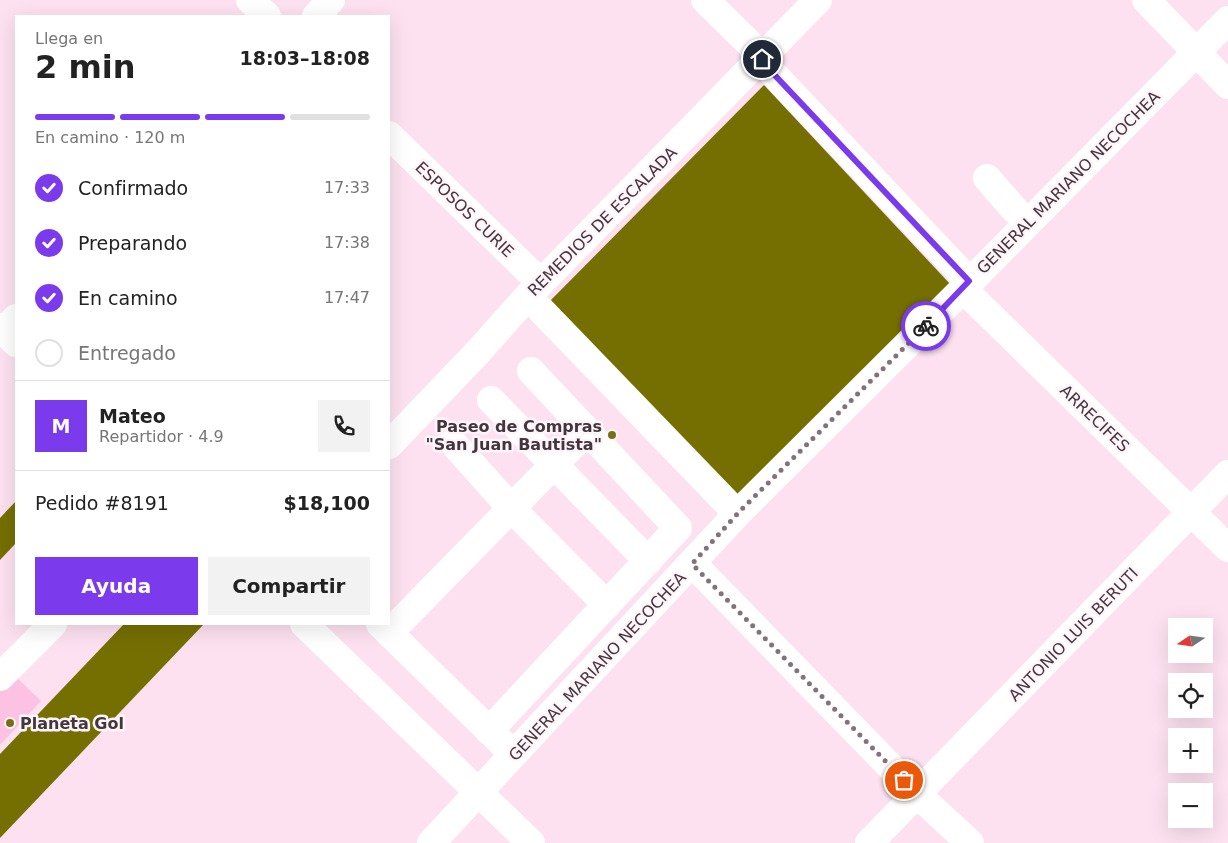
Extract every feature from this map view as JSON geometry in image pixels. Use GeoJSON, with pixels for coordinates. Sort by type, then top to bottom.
{"type":"FeatureCollection","features":[{"type":"Feature","properties":{"kind":"street"},"geometry":{"type":"LineString","coordinates":[[250,0],[266,15]]}},
{"type":"Feature","properties":{"kind":"street"},"geometry":{"type":"LineString","coordinates":[[317,15],[331,0]]}},
{"type":"Feature","properties":{"kind":"street","name":"ARRECIFES"},"geometry":{"type":"LineString","coordinates":[[705,0],[752,46],[768,68],[966,285],[1228,548]]}},
{"type":"Feature","properties":{"kind":"street","name":"REMEDIOS DE ESCALADA"},"geometry":{"type":"LineString","coordinates":[[390,444],[541,283],[818,0]]}},
{"type":"Feature","properties":{"kind":"street"},"geometry":{"type":"LineString","coordinates":[[1146,0],[1228,85]]}},
{"type":"Feature","properties":{"kind":"street","name":"GENERAL MARIANO NECOCHEA"},"geometry":{"type":"LineString","coordinates":[[431,843],[739,512],[1228,20]]}},
{"type":"Feature","properties":{"kind":"street","name":"ESPOSOS CURIE"},"geometry":{"type":"LineString","coordinates":[[390,136],[541,283]]}},
{"type":"Feature","properties":{"kind":"street"},"geometry":{"type":"LineString","coordinates":[[987,178],[1015,210]]}},
{"type":"Feature","properties":{"kind":"street"},"geometry":{"type":"LineString","coordinates":[[541,310],[731,507]]}},
{"type":"Feature","properties":{"kind":"street"},"geometry":{"type":"LineString","coordinates":[[385,628],[496,738],[607,605],[678,528],[531,371]]}},
{"type":"Feature","properties":{"kind":"street"},"geometry":{"type":"LineString","coordinates":[[491,400],[648,561]]}},
{"type":"Feature","properties":{"kind":"street"},"geometry":{"type":"LineString","coordinates":[[390,623],[511,508],[587,432]]}},
{"type":"Feature","properties":{"kind":"street"},"geometry":{"type":"LineString","coordinates":[[453,443],[511,508],[607,605]]}},
{"type":"Feature","properties":{"kind":"street","name":"ANTONIO LUIS BERUTI"},"geometry":{"type":"LineString","coordinates":[[869,843],[1228,474]]}},
{"type":"Feature","properties":{"kind":"street"},"geometry":{"type":"LineString","coordinates":[[692,564],[917,794],[970,843]]}},
{"type":"Feature","properties":{"kind":"street"},"geometry":{"type":"LineString","coordinates":[[0,678],[52,625]]}},
{"type":"Feature","properties":{"kind":"street"},"geometry":{"type":"LineString","coordinates":[[305,625],[531,843]]}},
{"type":"Feature","properties":{"kind":"shaded area","name":"Planeta Gol"},"geometry":{"type":"Polygon","coordinates":[[[14,675],[41,701],[0,745],[0,690],[14,675]]]}},
{"type":"Feature","properties":{"kind":"building"},"geometry":{"type":"Polygon","coordinates":[[[764,85],[951,285],[737,501],[549,302],[764,85]]]}},
{"type":"Feature","properties":{"kind":"building"},"geometry":{"type":"Polygon","coordinates":[[[15,502],[15,544],[0,560],[0,518],[15,502]]]}},
{"type":"Feature","properties":{"kind":"building"},"geometry":{"type":"Polygon","coordinates":[[[123,625],[203,625],[0,838],[0,754],[123,625]]]}},
{"type":"Feature","properties":{"kind":"way so far"},"geometry":{"type":"LineString","coordinates":[[904,780],[692,564],[739,512],[926,326]]}},
{"type":"Feature","properties":{"kind":"place","name":"Paseo de Compras \"San Juan Bautista\""},"geometry":{"type":"Point","coordinates":[612,435]}},
{"type":"Feature","properties":{"kind":"place","name":"Planeta Gol"},"geometry":{"type":"Point","coordinates":[10,723]}},
{"type":"Feature","properties":{"kind":"route"},"geometry":{"type":"LineString","coordinates":[[762,59],[768,68],[969,281],[926,326]]}}]}
